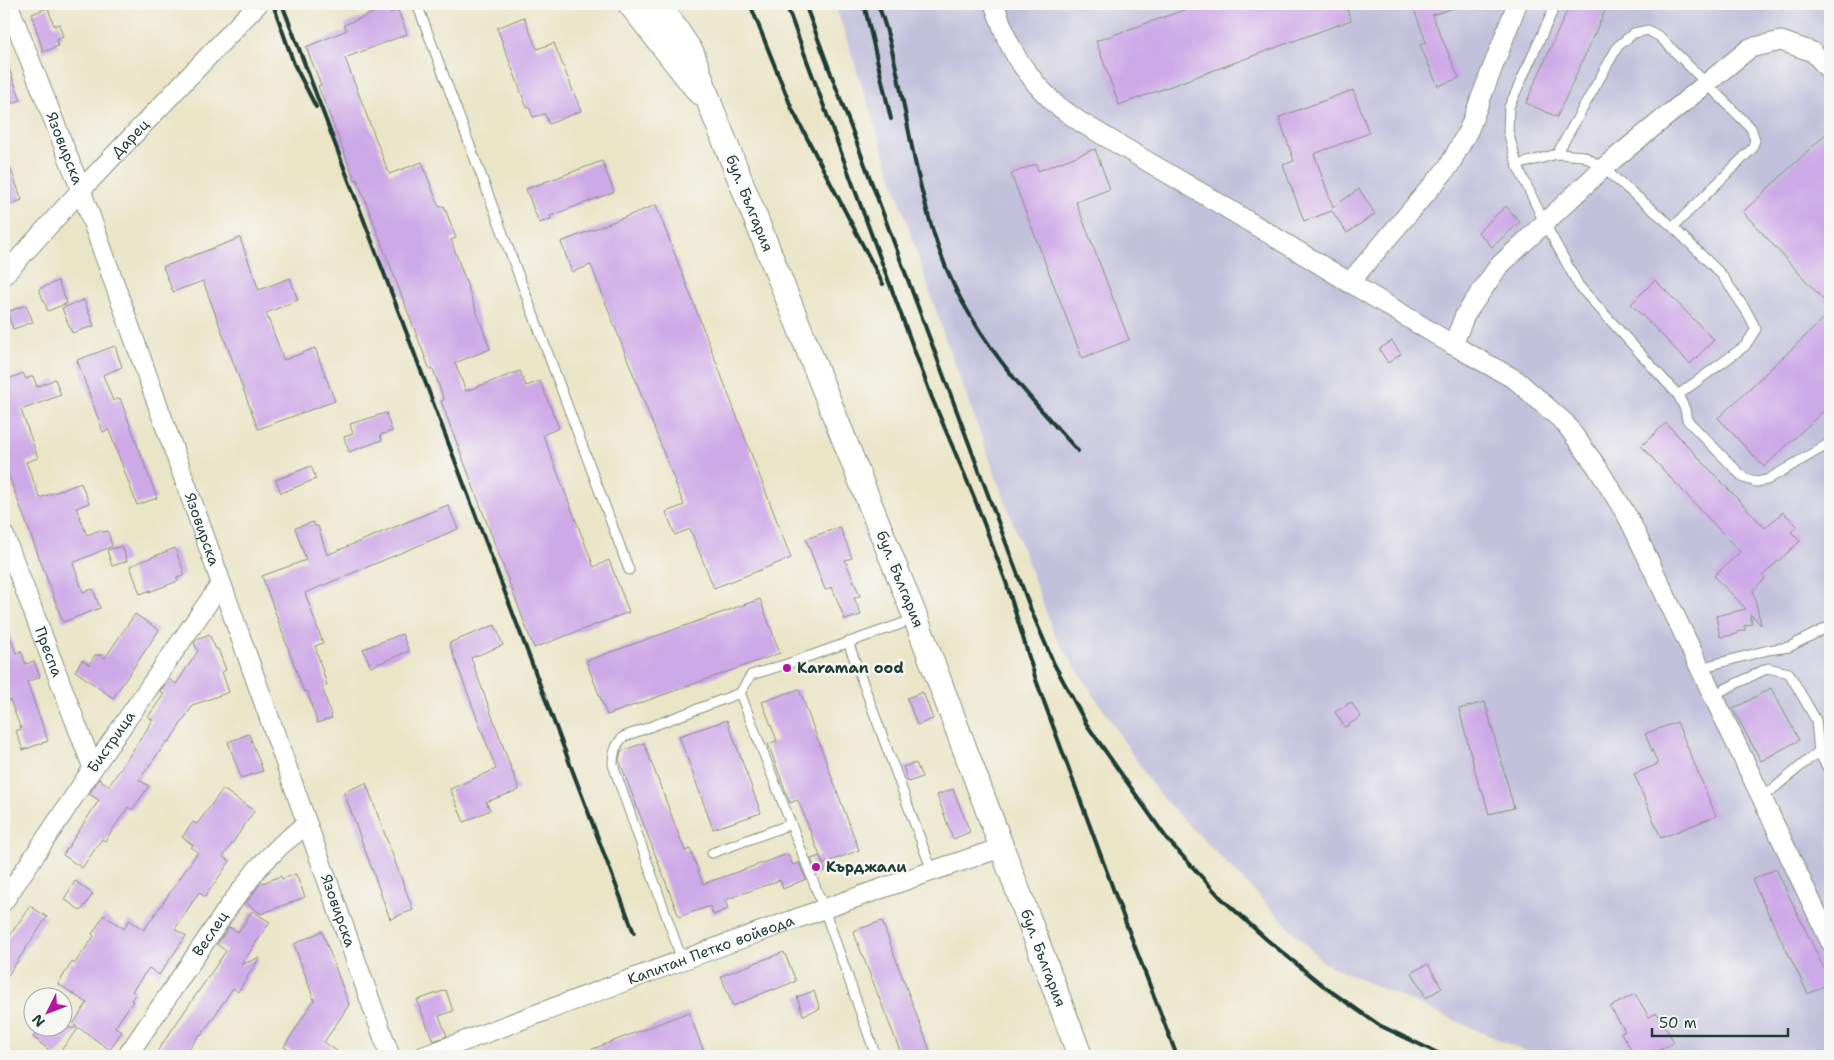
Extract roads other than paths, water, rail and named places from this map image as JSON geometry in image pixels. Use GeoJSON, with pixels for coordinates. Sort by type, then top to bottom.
{"type":"FeatureCollection","features":[{"type":"Feature","properties":{"kind":"street","name":"Язовирска"},"geometry":{"type":"LineString","coordinates":[[8,4],[81,190],[390,1056]]}},
{"type":"Feature","properties":{"kind":"street","name":"бул. България"},"geometry":{"type":"LineString","coordinates":[[630,4],[711,107]]}},
{"type":"Feature","properties":{"kind":"street","name":"бул. България"},"geometry":{"type":"LineString","coordinates":[[659,4],[692,53],[711,107],[916,619],[1080,1056]]}},
{"type":"Feature","properties":{"kind":"street"},"geometry":{"type":"LineString","coordinates":[[994,4],[1007,39],[1018,60],[1037,85],[1055,104],[1082,123],[1349,283],[1516,380],[1565,423],[1597,467],[1629,519],[1830,941]]}},
{"type":"Feature","properties":{"kind":"street"},"geometry":{"type":"LineString","coordinates":[[1349,283],[1450,166],[1469,129],[1517,4]]}},
{"type":"Feature","properties":{"kind":"street","name":"Дарец"},"geometry":{"type":"LineString","coordinates":[[4,275],[254,5]]}},
{"type":"Feature","properties":{"kind":"street"},"geometry":{"type":"LineString","coordinates":[[1453,345],[1465,316],[1498,267],[1603,168],[1750,48],[1781,41],[1812,52],[1830,71]]}},
{"type":"Feature","properties":{"kind":"street","name":"Преспа"},"geometry":{"type":"LineString","coordinates":[[4,535],[93,768]]}},
{"type":"Feature","properties":{"kind":"street","name":"Бистрица"},"geometry":{"type":"LineString","coordinates":[[4,901],[93,768],[222,584]]}},
{"type":"Feature","properties":{"kind":"street","name":"Веслец"},"geometry":{"type":"LineString","coordinates":[[127,1056],[230,905],[258,868],[282,844],[307,824]]}},
{"type":"Feature","properties":{"kind":"street","name":"Капитан Петко войвода"},"geometry":{"type":"LineString","coordinates":[[424,1056],[682,960],[1001,848]]}},
{"type":"Feature","properties":{"kind":"lane"},"geometry":{"type":"LineString","coordinates":[[418,4],[630,570]]}},
{"type":"Feature","properties":{"kind":"lane"},"geometry":{"type":"LineString","coordinates":[[1556,4],[1509,107],[1508,131],[1517,165],[1544,222],[1579,286],[1678,395],[1685,409],[1686,420],[1744,478],[1756,482],[1766,480],[1830,443]]}},
{"type":"Feature","properties":{"kind":"lane"},"geometry":{"type":"LineString","coordinates":[[1557,154],[1618,46],[1634,32],[1648,30],[1660,37],[1751,128],[1755,140],[1752,149],[1673,227]]}},
{"type":"Feature","properties":{"kind":"lane"},"geometry":{"type":"LineString","coordinates":[[1517,165],[1557,154],[1584,156],[1603,168],[1673,227],[1722,274],[1747,312],[1756,330],[1745,346],[1678,395]]}},
{"type":"Feature","properties":{"kind":"lane"},"geometry":{"type":"LineString","coordinates":[[682,960],[613,765],[613,753],[618,743],[623,737],[740,693],[751,675],[916,619]]}},
{"type":"Feature","properties":{"kind":"lane"},"geometry":{"type":"LineString","coordinates":[[1700,668],[1768,650],[1789,647],[1830,626]]}},
{"type":"Feature","properties":{"kind":"lane"},"geometry":{"type":"LineString","coordinates":[[848,642],[932,871]]}},
{"type":"Feature","properties":{"kind":"lane"},"geometry":{"type":"LineString","coordinates":[[1713,695],[1768,668],[1789,673],[1816,720],[1819,753],[1830,772]]}},
{"type":"Feature","properties":{"kind":"lane"},"geometry":{"type":"LineString","coordinates":[[740,693],[824,909],[876,1056]]}},
{"type":"Feature","properties":{"kind":"lane"},"geometry":{"type":"LineString","coordinates":[[1762,798],[1830,742]]}},
{"type":"Feature","properties":{"kind":"lane"},"geometry":{"type":"LineString","coordinates":[[712,853],[791,824]]}},
{"type":"Feature","properties":{"kind":"railway"},"geometry":{"type":"LineString","coordinates":[[273,4],[294,64],[316,107]]}},
{"type":"Feature","properties":{"kind":"railway"},"geometry":{"type":"LineString","coordinates":[[282,4],[634,933]]}},
{"type":"Feature","properties":{"kind":"railway"},"geometry":{"type":"LineString","coordinates":[[750,4],[792,109],[883,284]]}},
{"type":"Feature","properties":{"kind":"railway"},"geometry":{"type":"LineString","coordinates":[[786,4],[932,398],[974,497],[1006,582],[1036,680],[1177,1056]]}},
{"type":"Feature","properties":{"kind":"railway"},"geometry":{"type":"LineString","coordinates":[[805,4],[1031,610],[1054,664],[1087,725],[1167,839],[1220,897],[1266,939],[1326,988],[1379,1025],[1444,1056]]}},
{"type":"Feature","properties":{"kind":"railway"},"geometry":{"type":"LineString","coordinates":[[864,4],[891,119]]}},
{"type":"Feature","properties":{"kind":"railway"},"geometry":{"type":"LineString","coordinates":[[878,4],[898,76],[912,150],[924,199],[932,229],[948,273],[962,302],[994,351],[1020,386],[1078,451]]}},
{"type":"Feature","properties":{"kind":"place","name":"Karaman ood"},"geometry":{"type":"Point","coordinates":[787,668]}},
{"type":"Feature","properties":{"kind":"place","name":"Кърджали"},"geometry":{"type":"Point","coordinates":[816,867]}}]}
